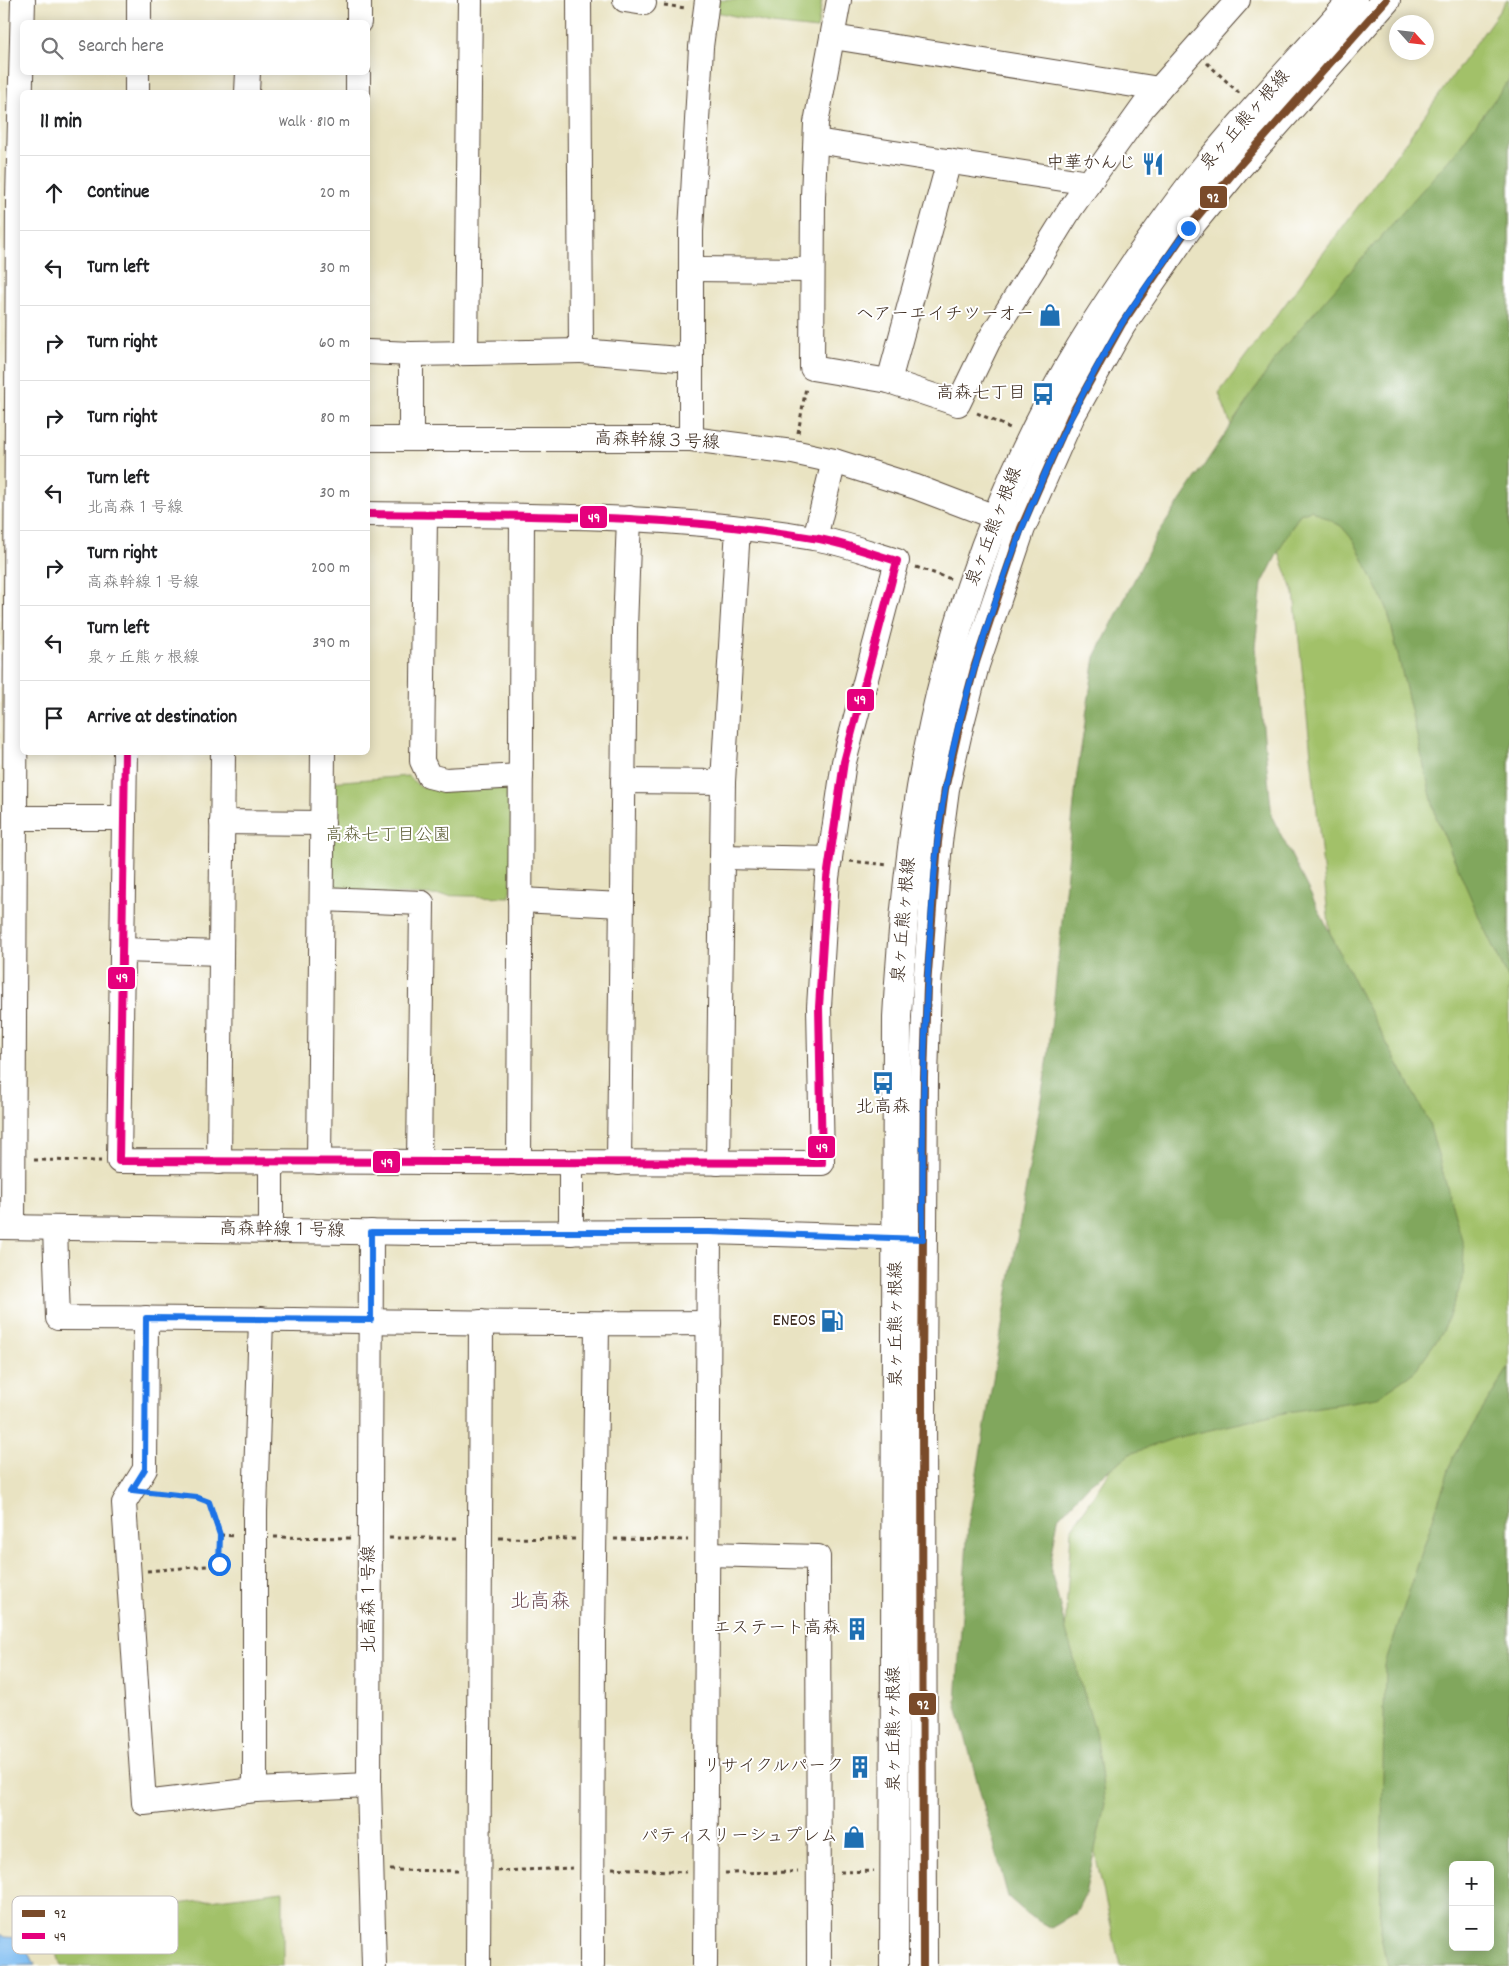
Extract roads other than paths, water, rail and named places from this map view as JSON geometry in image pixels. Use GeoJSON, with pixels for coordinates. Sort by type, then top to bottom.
{"type":"FeatureCollection","features":[{"type":"Feature","properties":{"kind":"main road","name":"泉ヶ丘熊ヶ根線"},"geometry":{"type":"LineString","coordinates":[[923,1966],[910,1238],[897,1017],[900,952],[909,868],[923,777],[946,671],[965,607],[996,518],[1049,401],[1125,279],[1166,219],[1208,164],[1353,0]]}},
{"type":"Feature","properties":{"kind":"main road","name":"泉ヶ丘熊ヶ根線"},"geometry":{"type":"LineString","coordinates":[[894,1966],[910,1238],[924,1077],[932,903],[945,789],[975,665],[1021,528],[1070,417],[1122,324],[1188,228],[1237,168],[1386,0]]}},
{"type":"Feature","properties":{"kind":"street"},"geometry":{"type":"LineString","coordinates":[[23,0],[23,20]]}},
{"type":"Feature","properties":{"kind":"street"},"geometry":{"type":"LineString","coordinates":[[139,0],[139,20]]}},
{"type":"Feature","properties":{"kind":"street"},"geometry":{"type":"LineString","coordinates":[[359,0],[359,20]]}},
{"type":"Feature","properties":{"kind":"street"},"geometry":{"type":"LineString","coordinates":[[466,353],[470,0]]}},
{"type":"Feature","properties":{"kind":"street"},"geometry":{"type":"LineString","coordinates":[[579,0],[580,351]]}},
{"type":"Feature","properties":{"kind":"street"},"geometry":{"type":"LineString","coordinates":[[838,0],[833,37],[816,122],[812,270],[812,368],[889,381],[958,404],[988,342],[1071,208],[1144,106],[1238,0]]}},
{"type":"Feature","properties":{"kind":"street"},"geometry":{"type":"LineString","coordinates":[[691,439],[692,211],[701,47],[707,5]]}},
{"type":"Feature","properties":{"kind":"street"},"geometry":{"type":"LineString","coordinates":[[833,37],[1159,89]]}},
{"type":"Feature","properties":{"kind":"street"},"geometry":{"type":"LineString","coordinates":[[22,75],[22,90]]}},
{"type":"Feature","properties":{"kind":"street"},"geometry":{"type":"LineString","coordinates":[[137,75],[137,90]]}},
{"type":"Feature","properties":{"kind":"street"},"geometry":{"type":"LineString","coordinates":[[248,75],[248,90]]}},
{"type":"Feature","properties":{"kind":"street"},"geometry":{"type":"LineString","coordinates":[[358,75],[358,90]]}},
{"type":"Feature","properties":{"kind":"street"},"geometry":{"type":"LineString","coordinates":[[816,141],[1089,183]]}},
{"type":"Feature","properties":{"kind":"street"},"geometry":{"type":"LineString","coordinates":[[889,381],[949,161]]}},
{"type":"Feature","properties":{"kind":"street"},"geometry":{"type":"LineString","coordinates":[[7,1227],[14,1159],[8,913],[16,818],[8,601],[20,511],[13,435],[20,203]]}},
{"type":"Feature","properties":{"kind":"street"},"geometry":{"type":"LineString","coordinates":[[692,269],[812,270]]}},
{"type":"Feature","properties":{"kind":"street"},"geometry":{"type":"LineString","coordinates":[[370,352],[411,354],[580,351],[691,360]]}},
{"type":"Feature","properties":{"kind":"street"},"geometry":{"type":"LineString","coordinates":[[411,354],[411,439]]}},
{"type":"Feature","properties":{"kind":"street","name":"高森幹線３号線"},"geometry":{"type":"LineString","coordinates":[[370,439],[691,439],[792,452],[834,462],[916,487],[1021,528]]}},
{"type":"Feature","properties":{"kind":"street"},"geometry":{"type":"LineString","coordinates":[[815,538],[834,462]]}},
{"type":"Feature","properties":{"kind":"street"},"geometry":{"type":"LineString","coordinates":[[125,755],[119,1161],[822,1163],[819,1007],[830,858],[844,762],[896,561],[815,538],[738,528],[629,518],[370,514]]}},
{"type":"Feature","properties":{"kind":"street"},"geometry":{"type":"LineString","coordinates":[[424,515],[422,761],[429,776],[445,780],[521,776]]}},
{"type":"Feature","properties":{"kind":"street"},"geometry":{"type":"LineString","coordinates":[[519,1163],[522,516]]}},
{"type":"Feature","properties":{"kind":"street"},"geometry":{"type":"LineString","coordinates":[[619,1163],[625,628],[629,518]]}},
{"type":"Feature","properties":{"kind":"street"},"geometry":{"type":"LineString","coordinates":[[718,1163],[723,782],[738,528]]}},
{"type":"Feature","properties":{"kind":"street"},"geometry":{"type":"LineString","coordinates":[[219,1162],[223,755]]}},
{"type":"Feature","properties":{"kind":"street"},"geometry":{"type":"LineString","coordinates":[[319,1162],[323,755]]}},
{"type":"Feature","properties":{"kind":"street"},"geometry":{"type":"LineString","coordinates":[[623,781],[723,782]]}},
{"type":"Feature","properties":{"kind":"street"},"geometry":{"type":"LineString","coordinates":[[16,818],[123,818]]}},
{"type":"Feature","properties":{"kind":"street"},"geometry":{"type":"LineString","coordinates":[[222,822],[322,824]]}},
{"type":"Feature","properties":{"kind":"street"},"geometry":{"type":"LineString","coordinates":[[723,858],[830,858]]}},
{"type":"Feature","properties":{"kind":"street"},"geometry":{"type":"LineString","coordinates":[[322,899],[422,903],[419,1162]]}},
{"type":"Feature","properties":{"kind":"street"},"geometry":{"type":"LineString","coordinates":[[520,900],[622,905]]}},
{"type":"Feature","properties":{"kind":"street"},"geometry":{"type":"LineString","coordinates":[[122,950],[221,953]]}},
{"type":"Feature","properties":{"kind":"street"},"geometry":{"type":"LineString","coordinates":[[271,1162],[271,1231]]}},
{"type":"Feature","properties":{"kind":"street"},"geometry":{"type":"LineString","coordinates":[[570,1233],[571,1163]]}},
{"type":"Feature","properties":{"kind":"street","name":"高森幹線１号線"},"geometry":{"type":"LineString","coordinates":[[7,1227],[371,1232],[709,1232],[910,1238]]}},
{"type":"Feature","properties":{"kind":"street"},"geometry":{"type":"LineString","coordinates":[[55,1228],[58,1318],[597,1324],[709,1323]]}},
{"type":"Feature","properties":{"kind":"street","name":"北高森１号線"},"geometry":{"type":"LineString","coordinates":[[371,1232],[369,1785],[374,1966]]}},
{"type":"Feature","properties":{"kind":"street"},"geometry":{"type":"LineString","coordinates":[[705,1966],[709,1232]]}},
{"type":"Feature","properties":{"kind":"street"},"geometry":{"type":"LineString","coordinates":[[146,1318],[145,1469],[124,1503],[144,1803],[255,1790],[369,1785]]}},
{"type":"Feature","properties":{"kind":"street"},"geometry":{"type":"LineString","coordinates":[[255,1790],[254,1510],[261,1319]]}},
{"type":"Feature","properties":{"kind":"street"},"geometry":{"type":"LineString","coordinates":[[478,1966],[481,1322]]}},
{"type":"Feature","properties":{"kind":"street"},"geometry":{"type":"LineString","coordinates":[[592,1966],[597,1324]]}},
{"type":"Feature","properties":{"kind":"street"},"geometry":{"type":"LineString","coordinates":[[708,1554],[818,1556],[819,1966]]}},
{"type":"Feature","properties":{"kind":"water"},"geometry":{"type":"Polygon","coordinates":[[[0,1934],[4,1937],[12,1937],[12,1954],[30,1954],[35,1965],[0,1966],[0,1934]]]}},
{"type":"Feature","properties":{"kind":"place","name":"中華かんじ"},"geometry":{"type":"Point","coordinates":[1153,164]}},
{"type":"Feature","properties":{"kind":"place","name":"ヘアーエイチツーオー"},"geometry":{"type":"Point","coordinates":[1050,315]}},
{"type":"Feature","properties":{"kind":"place","name":"高森七丁目"},"geometry":{"type":"Point","coordinates":[1043,394]}},
{"type":"Feature","properties":{"kind":"place","name":"北高森"},"geometry":{"type":"Point","coordinates":[883,1083]}},
{"type":"Feature","properties":{"kind":"place","name":"ENEOS"},"geometry":{"type":"Point","coordinates":[832,1321]}},
{"type":"Feature","properties":{"kind":"place","name":"エステート高森"},"geometry":{"type":"Point","coordinates":[857,1629]}},
{"type":"Feature","properties":{"kind":"place","name":"リサイクルパーク"},"geometry":{"type":"Point","coordinates":[860,1767]}},
{"type":"Feature","properties":{"kind":"place","name":"パティスリーシュプレム"},"geometry":{"type":"Point","coordinates":[854,1837]}},
{"type":"Feature","properties":{"kind":"district","name":"北高森"},"geometry":{"type":"Point","coordinates":[540,1603]}},
{"type":"Feature","properties":{"kind":"park label","name":"高森七丁目公園"},"geometry":{"type":"Point","coordinates":[388,836]}}]}
